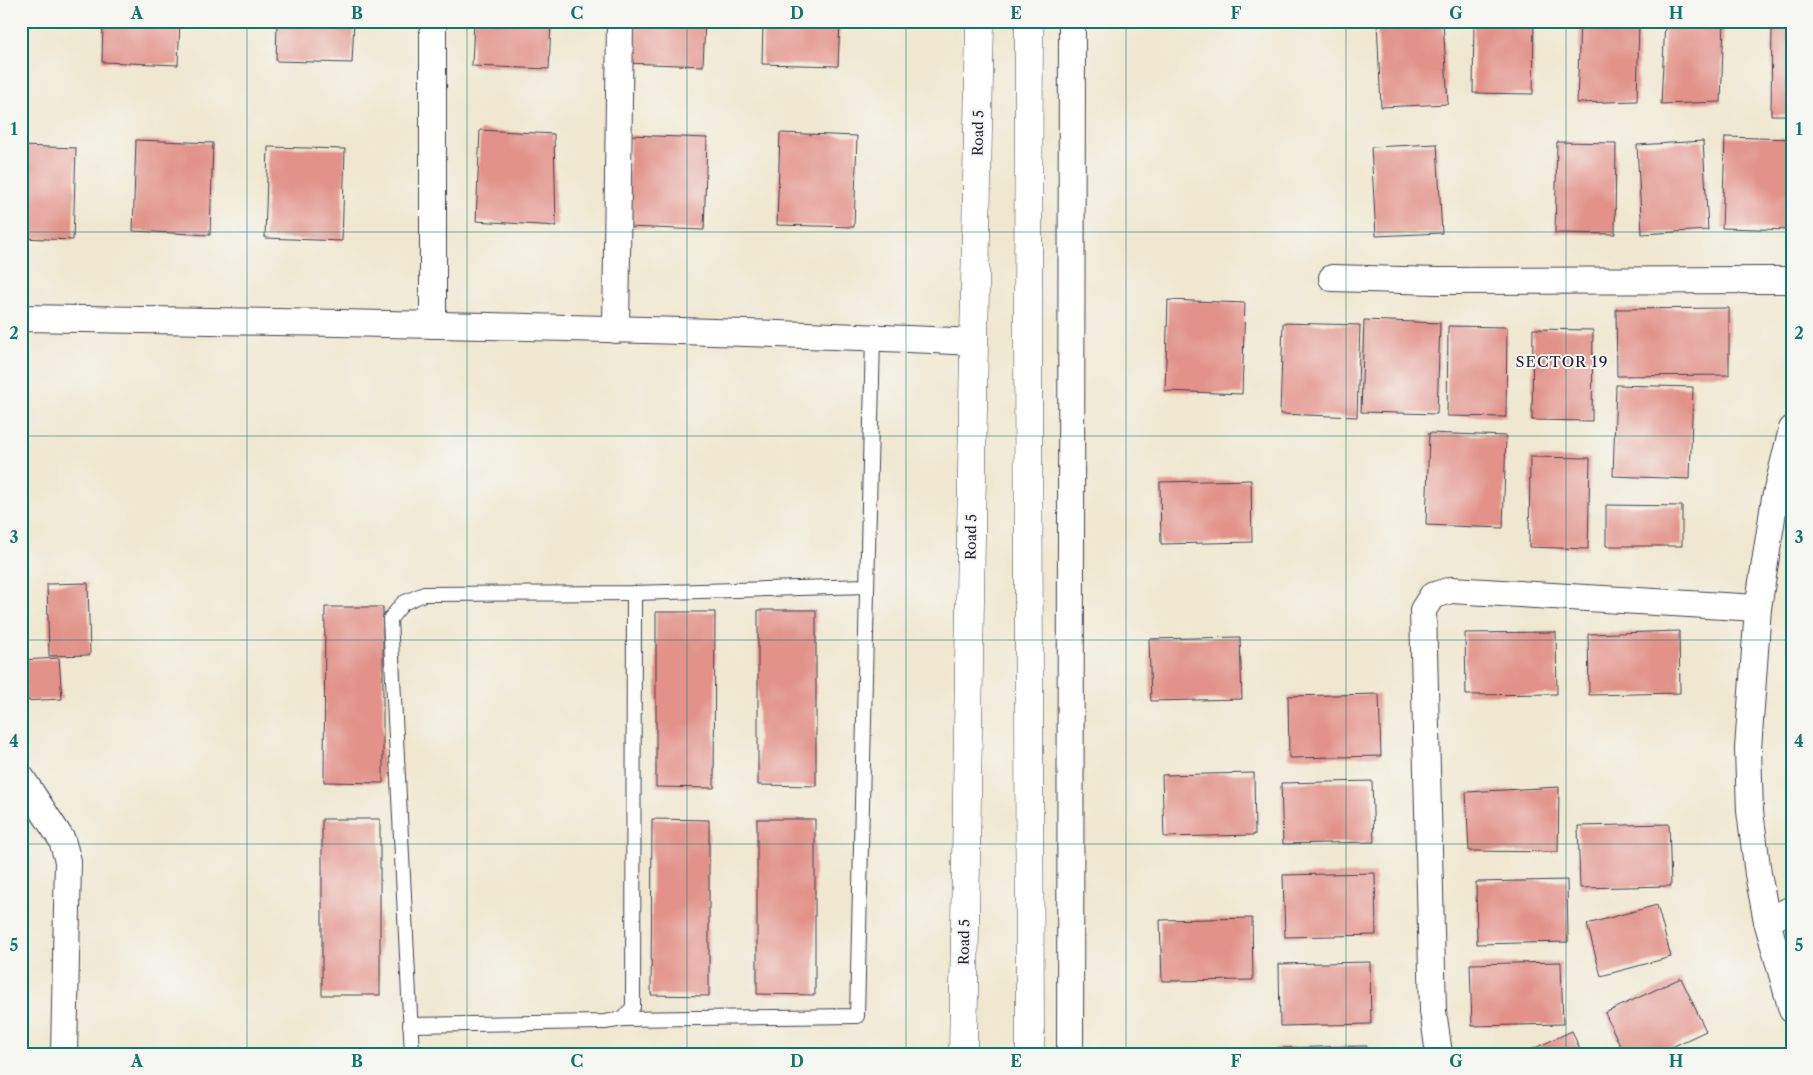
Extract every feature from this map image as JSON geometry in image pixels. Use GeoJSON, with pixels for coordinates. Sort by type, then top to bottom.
{"type":"FeatureCollection","features":[{"type":"Feature","properties":{"kind":"street"},"geometry":{"type":"LineString","coordinates":[[432,325],[433,21]]}},
{"type":"Feature","properties":{"kind":"street"},"geometry":{"type":"LineString","coordinates":[[616,330],[620,21]]}},
{"type":"Feature","properties":{"kind":"street","name":"Road 5"},"geometry":{"type":"LineString","coordinates":[[963,1054],[980,21]]}},
{"type":"Feature","properties":{"kind":"street"},"geometry":{"type":"LineString","coordinates":[[1029,21],[1030,1054]]}},
{"type":"Feature","properties":{"kind":"street"},"geometry":{"type":"LineString","coordinates":[[1070,1054],[1072,21]]}},
{"type":"Feature","properties":{"kind":"street"},"geometry":{"type":"LineString","coordinates":[[1332,278],[1437,281],[1792,280]]}},
{"type":"Feature","properties":{"kind":"street"},"geometry":{"type":"LineString","coordinates":[[21,318],[432,325],[873,337],[974,342]]}},
{"type":"Feature","properties":{"kind":"street"},"geometry":{"type":"LineString","coordinates":[[1792,429],[1775,498],[1758,608],[1752,684],[1749,767],[1750,811],[1758,874],[1767,921],[1792,1010]]}},
{"type":"Feature","properties":{"kind":"street"},"geometry":{"type":"LineString","coordinates":[[1439,1054],[1433,1011],[1423,610],[1432,596],[1451,590],[1758,608]]}},
{"type":"Feature","properties":{"kind":"street"},"geometry":{"type":"LineString","coordinates":[[21,778],[62,840],[68,861],[64,1054]]}},
{"type":"Feature","properties":{"kind":"street"},"geometry":{"type":"LineString","coordinates":[[1767,921],[1792,909]]}},
{"type":"Feature","properties":{"kind":"lane"},"geometry":{"type":"LineString","coordinates":[[410,1025],[605,1022],[623,1019],[857,1016],[873,337]]}},
{"type":"Feature","properties":{"kind":"lane"},"geometry":{"type":"LineString","coordinates":[[412,1054],[390,619],[403,603],[424,594],[634,594],[867,586]]}},
{"type":"Feature","properties":{"kind":"lane"},"geometry":{"type":"LineString","coordinates":[[623,1019],[633,1007],[634,594]]}},
{"type":"Feature","properties":{"kind":"building"},"geometry":{"type":"Polygon","coordinates":[[[103,21],[180,21],[178,65],[102,62],[103,21]]]}},
{"type":"Feature","properties":{"kind":"building"},"geometry":{"type":"Polygon","coordinates":[[[277,21],[354,21],[352,63],[276,61],[277,21]]]}},
{"type":"Feature","properties":{"kind":"building"},"geometry":{"type":"Polygon","coordinates":[[[474,21],[551,21],[549,69],[472,66],[474,21]]]}},
{"type":"Feature","properties":{"kind":"building"},"geometry":{"type":"Polygon","coordinates":[[[628,21],[705,21],[703,66],[626,63],[628,21]]]}},
{"type":"Feature","properties":{"kind":"building"},"geometry":{"type":"Polygon","coordinates":[[[763,21],[840,21],[838,66],[762,64],[763,21]]]}},
{"type":"Feature","properties":{"kind":"building"},"geometry":{"type":"Polygon","coordinates":[[[1377,21],[1443,21],[1448,104],[1381,107],[1377,21]]]}},
{"type":"Feature","properties":{"kind":"building"},"geometry":{"type":"Polygon","coordinates":[[[1474,21],[1534,21],[1533,94],[1473,93],[1474,21]]]}},
{"type":"Feature","properties":{"kind":"building"},"geometry":{"type":"Polygon","coordinates":[[[1580,21],[1639,21],[1637,101],[1577,103],[1580,21]]]}},
{"type":"Feature","properties":{"kind":"building"},"geometry":{"type":"Polygon","coordinates":[[[1665,21],[1724,21],[1721,102],[1661,104],[1665,21]]]}},
{"type":"Feature","properties":{"kind":"building"},"geometry":{"type":"Polygon","coordinates":[[[1772,24],[1792,25],[1792,115],[1771,115],[1772,24]]]}},
{"type":"Feature","properties":{"kind":"building"},"geometry":{"type":"Polygon","coordinates":[[[480,130],[554,134],[556,226],[476,221],[480,130]]]}},
{"type":"Feature","properties":{"kind":"building"},"geometry":{"type":"Polygon","coordinates":[[[780,133],[857,136],[854,227],[777,225],[780,133]]]}},
{"type":"Feature","properties":{"kind":"building"},"geometry":{"type":"Polygon","coordinates":[[[630,135],[707,138],[704,230],[627,227],[630,135]]]}},
{"type":"Feature","properties":{"kind":"building"},"geometry":{"type":"Polygon","coordinates":[[[1725,137],[1792,139],[1792,230],[1722,228],[1725,137]]]}},
{"type":"Feature","properties":{"kind":"building"},"geometry":{"type":"Polygon","coordinates":[[[136,140],[213,143],[210,235],[133,231],[136,140]]]}},
{"type":"Feature","properties":{"kind":"building"},"geometry":{"type":"Polygon","coordinates":[[[1703,141],[1708,230],[1642,234],[1637,145],[1703,141]]]}},
{"type":"Feature","properties":{"kind":"building"},"geometry":{"type":"Polygon","coordinates":[[[1557,142],[1616,143],[1615,234],[1555,233],[1557,142]]]}},
{"type":"Feature","properties":{"kind":"building"},"geometry":{"type":"Polygon","coordinates":[[[1437,144],[1442,233],[1376,236],[1371,147],[1437,144]]]}},
{"type":"Feature","properties":{"kind":"building"},"geometry":{"type":"Polygon","coordinates":[[[21,146],[76,148],[73,240],[21,238],[21,146]]]}},
{"type":"Feature","properties":{"kind":"building"},"geometry":{"type":"Polygon","coordinates":[[[268,147],[345,149],[342,241],[265,238],[268,147]]]}},
{"type":"Feature","properties":{"kind":"building"},"geometry":{"type":"Polygon","coordinates":[[[1168,300],[1245,303],[1242,394],[1165,391],[1168,300]]]}},
{"type":"Feature","properties":{"kind":"building"},"geometry":{"type":"Polygon","coordinates":[[[1729,308],[1729,375],[1617,376],[1616,309],[1729,308]]]}},
{"type":"Feature","properties":{"kind":"building"},"geometry":{"type":"Polygon","coordinates":[[[1364,320],[1440,323],[1437,414],[1361,412],[1364,320]]]}},
{"type":"Feature","properties":{"kind":"building"},"geometry":{"type":"Polygon","coordinates":[[[1283,323],[1360,325],[1357,417],[1280,414],[1283,323]]]}},
{"type":"Feature","properties":{"kind":"building"},"geometry":{"type":"Polygon","coordinates":[[[1448,326],[1507,327],[1506,417],[1447,416],[1448,326]]]}},
{"type":"Feature","properties":{"kind":"building"},"geometry":{"type":"Polygon","coordinates":[[[1533,329],[1593,330],[1592,421],[1532,420],[1533,329]]]}},
{"type":"Feature","properties":{"kind":"building"},"geometry":{"type":"Polygon","coordinates":[[[1616,385],[1693,387],[1690,479],[1613,476],[1616,385]]]}},
{"type":"Feature","properties":{"kind":"building"},"geometry":{"type":"Polygon","coordinates":[[[1429,433],[1506,436],[1503,528],[1426,525],[1429,433]]]}},
{"type":"Feature","properties":{"kind":"building"},"geometry":{"type":"Polygon","coordinates":[[[1530,457],[1590,458],[1588,549],[1529,547],[1530,457]]]}},
{"type":"Feature","properties":{"kind":"building"},"geometry":{"type":"Polygon","coordinates":[[[1251,480],[1252,542],[1161,544],[1160,482],[1251,480]]]}},
{"type":"Feature","properties":{"kind":"building"},"geometry":{"type":"Polygon","coordinates":[[[1606,505],[1682,506],[1682,546],[1606,546],[1606,505]]]}},
{"type":"Feature","properties":{"kind":"building"},"geometry":{"type":"Polygon","coordinates":[[[88,583],[90,655],[49,656],[47,584],[88,583]]]}},
{"type":"Feature","properties":{"kind":"building"},"geometry":{"type":"Polygon","coordinates":[[[325,607],[383,607],[383,783],[324,782],[325,607]]]}},
{"type":"Feature","properties":{"kind":"building"},"geometry":{"type":"Polygon","coordinates":[[[758,610],[816,610],[816,786],[758,785],[758,610]]]}},
{"type":"Feature","properties":{"kind":"building"},"geometry":{"type":"Polygon","coordinates":[[[656,612],[715,612],[714,788],[656,787],[656,612]]]}},
{"type":"Feature","properties":{"kind":"building"},"geometry":{"type":"Polygon","coordinates":[[[1679,631],[1680,693],[1589,695],[1588,634],[1679,631]]]}},
{"type":"Feature","properties":{"kind":"building"},"geometry":{"type":"Polygon","coordinates":[[[1556,632],[1557,694],[1466,695],[1465,633],[1556,632]]]}},
{"type":"Feature","properties":{"kind":"building"},"geometry":{"type":"Polygon","coordinates":[[[1240,637],[1242,699],[1151,701],[1149,639],[1240,637]]]}},
{"type":"Feature","properties":{"kind":"building"},"geometry":{"type":"Polygon","coordinates":[[[59,658],[62,699],[21,701],[21,660],[59,658]]]}},
{"type":"Feature","properties":{"kind":"building"},"geometry":{"type":"Polygon","coordinates":[[[1379,694],[1381,756],[1289,758],[1288,696],[1379,694]]]}},
{"type":"Feature","properties":{"kind":"building"},"geometry":{"type":"Polygon","coordinates":[[[1254,773],[1255,835],[1164,837],[1162,775],[1254,773]]]}},
{"type":"Feature","properties":{"kind":"building"},"geometry":{"type":"Polygon","coordinates":[[[1372,781],[1374,842],[1283,844],[1281,783],[1372,781]]]}},
{"type":"Feature","properties":{"kind":"building"},"geometry":{"type":"Polygon","coordinates":[[[1559,787],[1558,852],[1469,851],[1466,792],[1559,787]]]}},
{"type":"Feature","properties":{"kind":"building"},"geometry":{"type":"Polygon","coordinates":[[[322,819],[380,819],[380,995],[322,995],[322,819]]]}},
{"type":"Feature","properties":{"kind":"building"},"geometry":{"type":"Polygon","coordinates":[[[652,819],[709,820],[709,996],[651,995],[652,819]]]}},
{"type":"Feature","properties":{"kind":"building"},"geometry":{"type":"Polygon","coordinates":[[[757,819],[815,819],[815,995],[757,994],[757,819]]]}},
{"type":"Feature","properties":{"kind":"building"},"geometry":{"type":"Polygon","coordinates":[[[1669,824],[1671,886],[1580,888],[1578,826],[1669,824]]]}},
{"type":"Feature","properties":{"kind":"building"},"geometry":{"type":"Polygon","coordinates":[[[1375,873],[1376,935],[1285,937],[1283,875],[1375,873]]]}},
{"type":"Feature","properties":{"kind":"building"},"geometry":{"type":"Polygon","coordinates":[[[1567,880],[1568,942],[1477,944],[1476,882],[1567,880]]]}},
{"type":"Feature","properties":{"kind":"building"},"geometry":{"type":"Polygon","coordinates":[[[1657,905],[1671,957],[1601,976],[1587,924],[1657,905]]]}},
{"type":"Feature","properties":{"kind":"building"},"geometry":{"type":"Polygon","coordinates":[[[1252,918],[1253,980],[1162,981],[1160,920],[1252,918]]]}},
{"type":"Feature","properties":{"kind":"building"},"geometry":{"type":"Polygon","coordinates":[[[1370,962],[1371,1024],[1280,1026],[1279,964],[1370,962]]]}},
{"type":"Feature","properties":{"kind":"building"},"geometry":{"type":"Polygon","coordinates":[[[1561,962],[1563,1024],[1472,1026],[1470,964],[1561,962]]]}},
{"type":"Feature","properties":{"kind":"building"},"geometry":{"type":"Polygon","coordinates":[[[1681,978],[1706,1031],[1657,1054],[1624,1054],[1605,1013],[1681,978]]]}},
{"type":"Feature","properties":{"kind":"building"},"geometry":{"type":"Polygon","coordinates":[[[1572,1031],[1582,1054],[1522,1054],[1572,1031]]]}},
{"type":"Feature","properties":{"kind":"building"},"geometry":{"type":"Polygon","coordinates":[[[1367,1046],[1367,1054],[1276,1054],[1276,1048],[1367,1046]]]}},
{"type":"Feature","properties":{"kind":"district","name":"SECTOR 19"},"geometry":{"type":"Point","coordinates":[1562,361]}}]}
